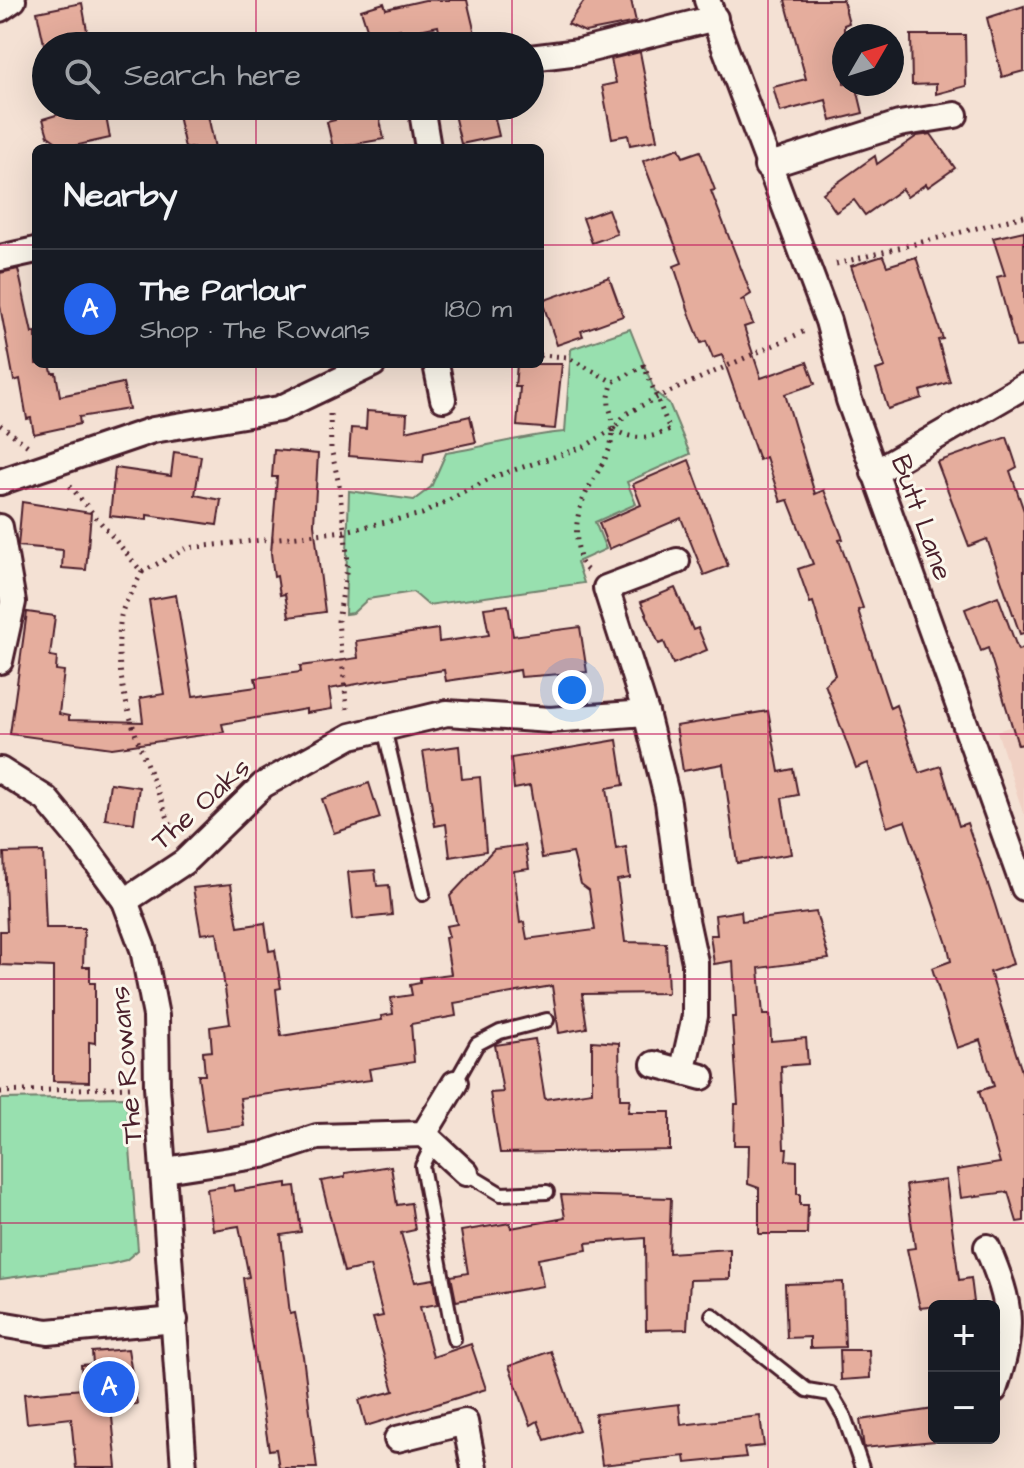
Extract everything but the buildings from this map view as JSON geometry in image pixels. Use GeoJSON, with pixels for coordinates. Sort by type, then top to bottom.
{"type":"FeatureCollection","features":[{"type":"Feature","properties":{"kind":"street"},"geometry":{"type":"LineString","coordinates":[[0,9],[13,0]]}},
{"type":"Feature","properties":{"kind":"street"},"geometry":{"type":"LineString","coordinates":[[544,56],[579,52],[711,9]]}},
{"type":"Feature","properties":{"kind":"street","name":"Butt Lane"},"geometry":{"type":"LineString","coordinates":[[711,9],[767,166],[828,321],[849,400],[874,473],[1024,888]]}},
{"type":"Feature","properties":{"kind":"street"},"geometry":{"type":"LineString","coordinates":[[767,166],[899,124],[955,115]]}},
{"type":"Feature","properties":{"kind":"street"},"geometry":{"type":"LineString","coordinates":[[423,120],[427,144]]}},
{"type":"Feature","properties":{"kind":"street"},"geometry":{"type":"LineString","coordinates":[[0,258],[32,251]]}},
{"type":"Feature","properties":{"kind":"street"},"geometry":{"type":"LineString","coordinates":[[0,482],[153,430],[279,409],[365,368]]}},
{"type":"Feature","properties":{"kind":"street"},"geometry":{"type":"LineString","coordinates":[[437,368],[443,399]]}},
{"type":"Feature","properties":{"kind":"street"},"geometry":{"type":"LineString","coordinates":[[874,473],[1024,386]]}},
{"type":"Feature","properties":{"kind":"street"},"geometry":{"type":"LineString","coordinates":[[0,527],[13,602],[0,661]]}},
{"type":"Feature","properties":{"kind":"street"},"geometry":{"type":"LineString","coordinates":[[654,1064],[693,1073],[695,962],[680,892],[668,802],[646,713],[606,588],[677,561]]}},
{"type":"Feature","properties":{"kind":"street","name":"The Oaks"},"geometry":{"type":"LineString","coordinates":[[125,901],[184,862],[263,785],[351,736],[447,713],[550,720],[646,713]]}},
{"type":"Feature","properties":{"kind":"street","name":"The Rowans"},"geometry":{"type":"LineString","coordinates":[[0,770],[46,799],[125,901],[143,949],[156,1016],[157,1086],[184,1468]]}},
{"type":"Feature","properties":{"kind":"street"},"geometry":{"type":"LineString","coordinates":[[455,1083],[429,1138],[466,1173]]}},
{"type":"Feature","properties":{"kind":"street","name":"The Rowans"},"geometry":{"type":"LineString","coordinates":[[165,1170],[262,1155],[317,1137],[429,1138]]}},
{"type":"Feature","properties":{"kind":"street"},"geometry":{"type":"LineString","coordinates":[[987,1247],[1017,1324],[1000,1373]]}},
{"type":"Feature","properties":{"kind":"street"},"geometry":{"type":"LineString","coordinates":[[0,1324],[48,1332],[175,1320]]}},
{"type":"Feature","properties":{"kind":"street"},"geometry":{"type":"LineString","coordinates":[[397,1439],[465,1422],[474,1468]]}},
{"type":"Feature","properties":{"kind":"lane"},"geometry":{"type":"LineString","coordinates":[[384,728],[423,894]]}},
{"type":"Feature","properties":{"kind":"lane"},"geometry":{"type":"LineString","coordinates":[[455,1083],[477,1044],[500,1032],[547,1020]]}},
{"type":"Feature","properties":{"kind":"lane"},"geometry":{"type":"LineString","coordinates":[[429,1138],[422,1166],[454,1339]]}},
{"type":"Feature","properties":{"kind":"lane"},"geometry":{"type":"LineString","coordinates":[[466,1173],[501,1194],[547,1192]]}},
{"type":"Feature","properties":{"kind":"lane"},"geometry":{"type":"LineString","coordinates":[[712,1315],[807,1390],[831,1394],[844,1416],[862,1468]]}},
{"type":"Feature","properties":{"kind":"path"},"geometry":{"type":"LineString","coordinates":[[808,272],[1024,216]]}},
{"type":"Feature","properties":{"kind":"path"},"geometry":{"type":"LineString","coordinates":[[606,588],[582,565],[575,530],[583,496],[613,429],[626,414],[656,398],[828,321]]}},
{"type":"Feature","properties":{"kind":"path"},"geometry":{"type":"LineString","coordinates":[[544,355],[567,357],[613,382]]}},
{"type":"Feature","properties":{"kind":"path"},"geometry":{"type":"LineString","coordinates":[[644,366],[670,430],[650,438],[629,438],[613,429],[607,398],[613,382],[644,366]]}},
{"type":"Feature","properties":{"kind":"path"},"geometry":{"type":"LineString","coordinates":[[329,385],[331,448],[348,562],[338,621],[351,736]]}},
{"type":"Feature","properties":{"kind":"path"},"geometry":{"type":"LineString","coordinates":[[0,425],[50,463],[142,572]]}},
{"type":"Feature","properties":{"kind":"path"},"geometry":{"type":"LineString","coordinates":[[184,862],[133,729],[119,683],[121,613],[142,572],[187,548],[345,531],[422,514],[493,477],[584,447],[613,429]]}},
{"type":"Feature","properties":{"kind":"path"},"geometry":{"type":"LineString","coordinates":[[0,1092],[157,1086]]}},
{"type":"Feature","properties":{"kind":"shaded area"},"geometry":{"type":"Polygon","coordinates":[[[1024,722],[1024,816],[997,731],[1024,722]]]}},
{"type":"Feature","properties":{"kind":"green space"},"geometry":{"type":"Polygon","coordinates":[[[630,329],[655,392],[669,403],[690,454],[627,482],[636,504],[595,522],[606,549],[577,562],[584,583],[428,605],[413,592],[368,599],[353,613],[345,614],[349,491],[414,500],[431,487],[446,453],[565,432],[571,349],[630,329]]]}},
{"type":"Feature","properties":{"kind":"green space"},"geometry":{"type":"Polygon","coordinates":[[[126,1097],[138,1250],[126,1260],[110,1264],[0,1279],[0,1099],[126,1097]]]}},
{"type":"Feature","properties":{"kind":"place","name":"The Parlour"},"geometry":{"type":"Point","coordinates":[109,1387]}}]}
